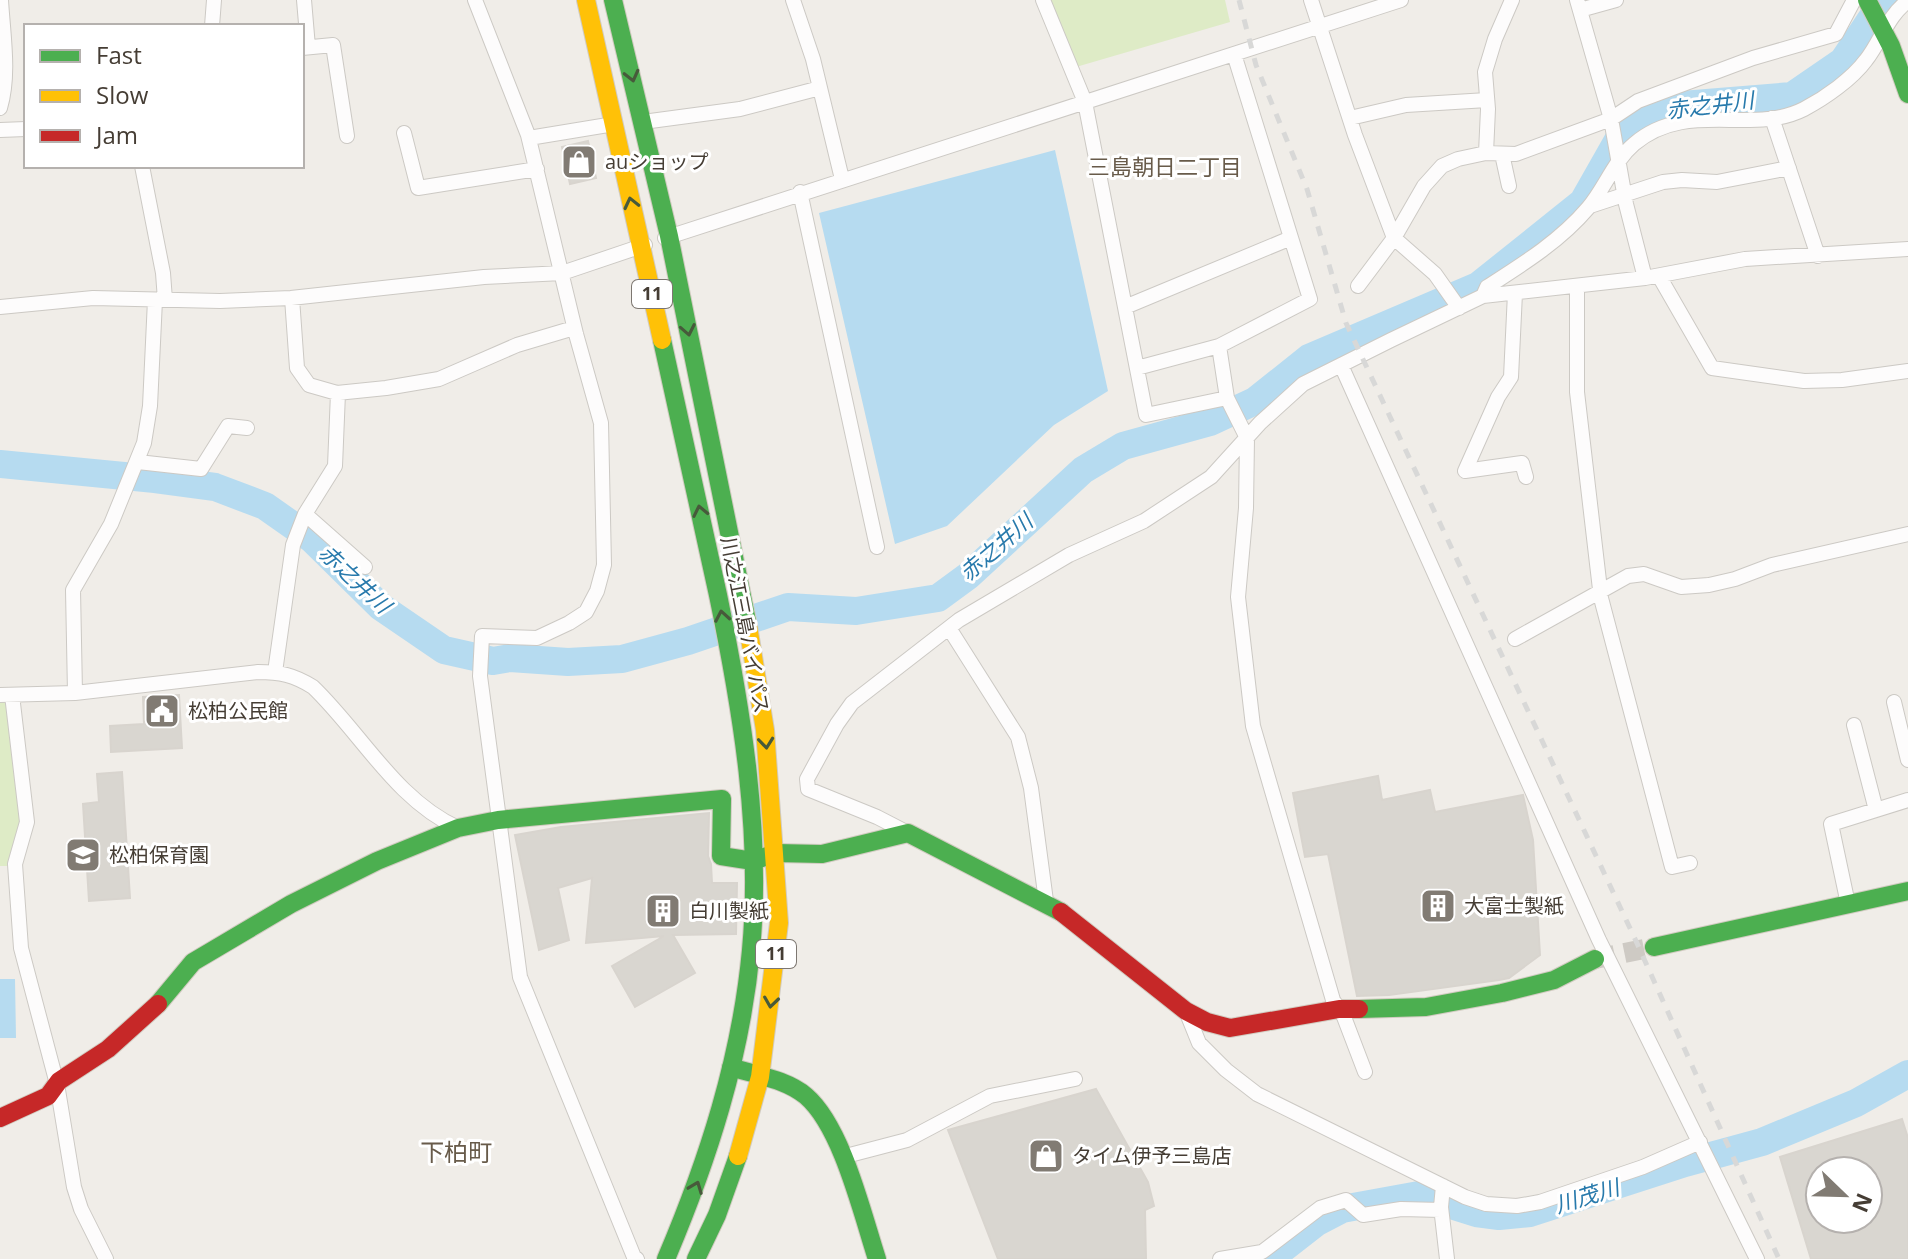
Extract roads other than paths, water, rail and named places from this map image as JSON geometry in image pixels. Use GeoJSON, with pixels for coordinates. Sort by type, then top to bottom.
{"type":"FeatureCollection","features":[{"type":"Feature","properties":{"kind":"main road","name":"川之江三島バイパス"},"geometry":{"type":"LineString","coordinates":[[586,0],[716,588],[745,737],[753,861],[754,905],[748,965],[731,1067],[703,1168],[666,1259]]}},
{"type":"Feature","properties":{"kind":"main road","name":"川之江三島バイパス"},"geometry":{"type":"LineString","coordinates":[[613,0],[669,236],[750,638],[765,730],[776,853],[779,923],[760,1077],[735,1165],[717,1215],[696,1259]]}},
{"type":"Feature","properties":{"kind":"main road"},"geometry":{"type":"LineString","coordinates":[[1867,0],[1882,25],[1902,71],[1908,94]]}},
{"type":"Feature","properties":{"kind":"main road"},"geometry":{"type":"LineString","coordinates":[[0,1118],[48,1096],[57,1084],[108,1049],[157,1006],[193,962],[291,904],[377,861],[458,828],[498,820],[722,799],[721,856],[753,861],[776,853],[822,854],[908,833],[1046,901],[1186,1011],[1207,1022],[1230,1028],[1339,1009],[1426,1007],[1502,993],[1554,980],[1595,959]]}},
{"type":"Feature","properties":{"kind":"main road"},"geometry":{"type":"LineString","coordinates":[[1654,947],[1908,891]]}},
{"type":"Feature","properties":{"kind":"main road"},"geometry":{"type":"LineString","coordinates":[[731,1067],[791,1087],[820,1111],[842,1157],[877,1259]]}},
{"type":"Feature","properties":{"kind":"street"},"geometry":{"type":"LineString","coordinates":[[0,108],[4,85],[1,0]]}},
{"type":"Feature","properties":{"kind":"street"},"geometry":{"type":"LineString","coordinates":[[212,24],[214,0]]}},
{"type":"Feature","properties":{"kind":"street"},"geometry":{"type":"LineString","coordinates":[[304,0],[305,47],[333,45],[347,136]]}},
{"type":"Feature","properties":{"kind":"street"},"geometry":{"type":"LineString","coordinates":[[475,0],[529,138],[574,328],[601,423],[604,565],[597,591],[586,612],[537,638],[482,636],[480,676],[498,820],[520,977],[635,1258]]}},
{"type":"Feature","properties":{"kind":"street"},"geometry":{"type":"LineString","coordinates":[[793,0],[820,88],[842,179]]}},
{"type":"Feature","properties":{"kind":"street"},"geometry":{"type":"LineString","coordinates":[[1043,0],[1085,102],[1146,415],[1229,401]]}},
{"type":"Feature","properties":{"kind":"street"},"geometry":{"type":"LineString","coordinates":[[1311,0],[1394,238],[1435,274],[1456,305]]}},
{"type":"Feature","properties":{"kind":"street"},"geometry":{"type":"LineString","coordinates":[[0,307],[93,298],[292,298],[484,277],[562,273],[800,192],[1401,0]]}},
{"type":"Feature","properties":{"kind":"street"},"geometry":{"type":"LineString","coordinates":[[1486,153],[1485,72],[1512,0]]}},
{"type":"Feature","properties":{"kind":"street"},"geometry":{"type":"LineString","coordinates":[[1616,0],[1579,5],[1613,127],[1624,195],[1652,277],[1712,368],[1804,381],[1842,380],[1908,371]]}},
{"type":"Feature","properties":{"kind":"street"},"geometry":{"type":"LineString","coordinates":[[1358,286],[1394,238],[1424,186],[1442,166],[1486,153],[1516,154],[1613,127],[1638,101],[1753,58],[1836,34],[1854,0]]}},
{"type":"Feature","properties":{"kind":"street"},"geometry":{"type":"LineString","coordinates":[[1483,296],[1487,287],[1570,228],[1590,206],[1618,159],[1634,144],[1669,123],[1772,118],[1804,109],[1842,83],[1866,61],[1882,25],[1908,1]]}},
{"type":"Feature","properties":{"kind":"street"},"geometry":{"type":"LineString","coordinates":[[1137,368],[1219,346],[1310,299],[1234,54]]}},
{"type":"Feature","properties":{"kind":"street"},"geometry":{"type":"LineString","coordinates":[[643,122],[740,109],[820,88]]}},
{"type":"Feature","properties":{"kind":"street"},"geometry":{"type":"LineString","coordinates":[[1350,118],[1406,105],[1487,100]]}},
{"type":"Feature","properties":{"kind":"street"},"geometry":{"type":"LineString","coordinates":[[1772,118],[1818,256]]}},
{"type":"Feature","properties":{"kind":"street"},"geometry":{"type":"LineString","coordinates":[[529,138],[614,124]]}},
{"type":"Feature","properties":{"kind":"street"},"geometry":{"type":"LineString","coordinates":[[0,130],[24,129]]}},
{"type":"Feature","properties":{"kind":"street"},"geometry":{"type":"LineString","coordinates":[[424,144],[406,140],[418,188],[537,169]]}},
{"type":"Feature","properties":{"kind":"street"},"geometry":{"type":"LineString","coordinates":[[1502,154],[1509,186]]}},
{"type":"Feature","properties":{"kind":"street"},"geometry":{"type":"LineString","coordinates":[[75,693],[73,590],[111,524],[138,462],[150,406],[163,273],[142,168]]}},
{"type":"Feature","properties":{"kind":"street"},"geometry":{"type":"LineString","coordinates":[[1590,206],[1663,182],[1717,182],[1789,168]]}},
{"type":"Feature","properties":{"kind":"street"},"geometry":{"type":"LineString","coordinates":[[450,183],[453,198]]}},
{"type":"Feature","properties":{"kind":"street"},"geometry":{"type":"LineString","coordinates":[[800,192],[877,547]]}},
{"type":"Feature","properties":{"kind":"street"},"geometry":{"type":"LineString","coordinates":[[1125,307],[1291,238]]}},
{"type":"Feature","properties":{"kind":"street"},"geometry":{"type":"LineString","coordinates":[[908,833],[808,789],[807,779],[852,703],[949,628],[1069,555],[1144,521],[1211,477],[1243,431],[1303,384],[1456,305],[1483,296],[1652,277],[1745,259],[1908,249]]}},
{"type":"Feature","properties":{"kind":"street"},"geometry":{"type":"LineString","coordinates":[[1577,286],[1577,392],[1601,598],[1672,867],[1690,863]]}},
{"type":"Feature","properties":{"kind":"street"},"geometry":{"type":"LineString","coordinates":[[1515,293],[1511,377],[1498,397],[1465,471],[1522,463],[1526,477]]}},
{"type":"Feature","properties":{"kind":"street"},"geometry":{"type":"LineString","coordinates":[[292,298],[297,368],[301,377],[309,385],[338,393],[439,379],[517,345],[574,328]]}},
{"type":"Feature","properties":{"kind":"street"},"geometry":{"type":"LineString","coordinates":[[1219,346],[1229,401],[1243,431],[1246,508],[1238,597],[1253,726],[1333,1000],[1365,1072]]}},
{"type":"Feature","properties":{"kind":"street"},"geometry":{"type":"LineString","coordinates":[[1341,365],[1599,940],[1757,1259]]}},
{"type":"Feature","properties":{"kind":"street"},"geometry":{"type":"LineString","coordinates":[[275,672],[295,539],[305,514],[335,466],[338,393]]}},
{"type":"Feature","properties":{"kind":"street"},"geometry":{"type":"LineString","coordinates":[[138,462],[201,469],[228,426],[247,428]]}},
{"type":"Feature","properties":{"kind":"street"},"geometry":{"type":"LineString","coordinates":[[305,514],[365,567]]}},
{"type":"Feature","properties":{"kind":"street"},"geometry":{"type":"LineString","coordinates":[[1515,639],[1628,576],[1644,574],[1681,587],[1709,585],[1772,565],[1908,534]]}},
{"type":"Feature","properties":{"kind":"street"},"geometry":{"type":"LineString","coordinates":[[949,628],[1018,737],[1031,788],[1046,901]]}},
{"type":"Feature","properties":{"kind":"street"},"geometry":{"type":"LineString","coordinates":[[106,1259],[81,1209],[74,1187],[57,1084],[21,948],[15,864],[27,822],[6,695],[75,693],[275,672],[296,677],[313,687],[417,801],[437,819],[458,828]]}},
{"type":"Feature","properties":{"kind":"street"},"geometry":{"type":"LineString","coordinates":[[1894,702],[1908,760]]}},
{"type":"Feature","properties":{"kind":"street"},"geometry":{"type":"LineString","coordinates":[[1854,725],[1876,810]]}},
{"type":"Feature","properties":{"kind":"street"},"geometry":{"type":"LineString","coordinates":[[1848,904],[1831,824],[1908,800]]}},
{"type":"Feature","properties":{"kind":"street"},"geometry":{"type":"LineString","coordinates":[[1186,1011],[1199,1043],[1226,1070],[1257,1094],[1443,1187],[1486,1204],[1517,1206],[1540,1202],[1701,1146]]}},
{"type":"Feature","properties":{"kind":"street"},"geometry":{"type":"LineString","coordinates":[[842,1157],[907,1140],[990,1096],[1075,1079]]}},
{"type":"Feature","properties":{"kind":"street"},"geometry":{"type":"LineString","coordinates":[[1443,1187],[1441,1208],[1447,1259]]}},
{"type":"Feature","properties":{"kind":"street"},"geometry":{"type":"LineString","coordinates":[[1220,1259],[1262,1252],[1320,1208],[1346,1200],[1363,1215],[1401,1209],[1441,1208]]}},
{"type":"Feature","properties":{"kind":"water"},"geometry":{"type":"Polygon","coordinates":[[[1055,150],[1108,391],[1054,425],[947,526],[895,544],[819,213],[1055,150]]]}},
{"type":"Feature","properties":{"kind":"water"},"geometry":{"type":"Polygon","coordinates":[[[0,979],[15,979],[16,1038],[0,1038],[0,979]]]}},
{"type":"Feature","properties":{"kind":"waterway","name":"赤之井川"},"geometry":{"type":"LineString","coordinates":[[0,464],[215,487],[265,506],[312,539],[381,607],[444,650],[493,661],[510,658],[568,662],[622,659],[688,641],[788,607],[856,611],[938,598],[968,576],[1083,470],[1123,446],[1210,422],[1255,401],[1309,358],[1478,286],[1583,202],[1621,135],[1648,114],[1682,105],[1792,96],[1843,61],[1884,0]]}},
{"type":"Feature","properties":{"kind":"waterway","name":"川茂川"},"geometry":{"type":"LineString","coordinates":[[1264,1259],[1317,1222],[1342,1209],[1419,1195],[1476,1213],[1499,1216],[1530,1213],[1685,1163],[1762,1142],[1856,1103],[1908,1074]]}},
{"type":"Feature","properties":{"kind":"tunnel"},"geometry":{"type":"LineString","coordinates":[[1595,959],[1654,947]]}},
{"type":"Feature","properties":{"kind":"railway"},"geometry":{"type":"LineString","coordinates":[[1239,0],[1256,65],[1307,189],[1346,323],[1636,941],[1779,1259]]}},
{"type":"Feature","properties":{"kind":"place","name":"auショップ"},"geometry":{"type":"Point","coordinates":[579,162]}},
{"type":"Feature","properties":{"kind":"place","name":"松柏公民館"},"geometry":{"type":"Point","coordinates":[162,711]}},
{"type":"Feature","properties":{"kind":"place","name":"松柏保育園"},"geometry":{"type":"Point","coordinates":[83,855]}},
{"type":"Feature","properties":{"kind":"place","name":"大富士製紙"},"geometry":{"type":"Point","coordinates":[1438,906]}},
{"type":"Feature","properties":{"kind":"place","name":"白川製紙"},"geometry":{"type":"Point","coordinates":[663,911]}},
{"type":"Feature","properties":{"kind":"place","name":"タイム伊予三島店"},"geometry":{"type":"Point","coordinates":[1046,1156]}},
{"type":"Feature","properties":{"kind":"district","name":"三島朝日二丁目"},"geometry":{"type":"Point","coordinates":[1165,167]}},
{"type":"Feature","properties":{"kind":"district","name":"下柏町"},"geometry":{"type":"Point","coordinates":[456,1153]}}]}
